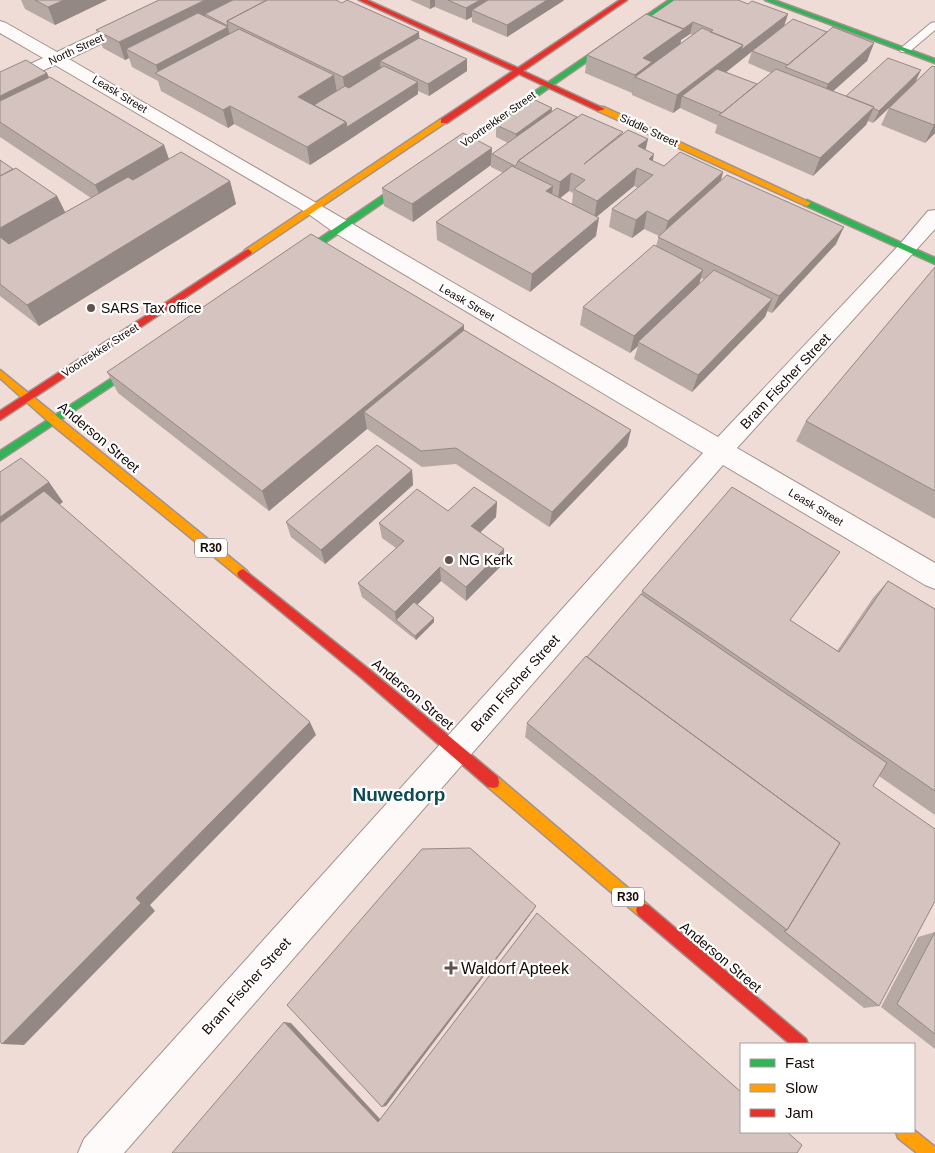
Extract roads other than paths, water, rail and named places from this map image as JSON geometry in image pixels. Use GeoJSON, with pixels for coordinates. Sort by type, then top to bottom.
{"type":"FeatureCollection","features":[{"type":"Feature","properties":{"kind":"street","name":"North Street"},"geometry":{"type":"LineString","coordinates":[[0,85],[180,0]]}},
{"type":"Feature","properties":{"kind":"street","name":"Siddle Street"},"geometry":{"type":"LineString","coordinates":[[362,0],[935,261]]}},
{"type":"Feature","properties":{"kind":"street","name":"Voortrekker Street"},"geometry":{"type":"LineString","coordinates":[[0,416],[314,209],[624,0]]}},
{"type":"Feature","properties":{"kind":"street","name":"Voortrekker Street"},"geometry":{"type":"LineString","coordinates":[[284,267],[673,0]]}},
{"type":"Feature","properties":{"kind":"street"},"geometry":{"type":"LineString","coordinates":[[768,0],[935,62]]}},
{"type":"Feature","properties":{"kind":"street","name":"Leask Street"},"geometry":{"type":"LineString","coordinates":[[0,26],[58,58],[314,209],[342,228],[935,577]]}},
{"type":"Feature","properties":{"kind":"street","name":"Bram Fischer Street"},"geometry":{"type":"LineString","coordinates":[[98,1153],[720,451],[908,249],[935,216]]}},
{"type":"Feature","properties":{"kind":"street"},"geometry":{"type":"LineString","coordinates":[[0,456],[152,354]]}},
{"type":"Feature","properties":{"kind":"street","name":"Anderson Street"},"geometry":{"type":"LineString","coordinates":[[0,373],[54,420],[367,675],[800,1043]]}},
{"type":"Feature","properties":{"kind":"street"},"geometry":{"type":"LineString","coordinates":[[905,1133],[929,1153]]}},
{"type":"Feature","properties":{"kind":"lane"},"geometry":{"type":"LineString","coordinates":[[904,50],[935,25]]}},
{"type":"Feature","properties":{"kind":"place","name":"SARS Tax office"},"geometry":{"type":"Point","coordinates":[91,308]}},
{"type":"Feature","properties":{"kind":"place","name":"NG Kerk"},"geometry":{"type":"Point","coordinates":[449,560]}},
{"type":"Feature","properties":{"kind":"place","name":"Waldorf Apteek"},"geometry":{"type":"Point","coordinates":[451,968]}},
{"type":"Feature","properties":{"kind":"district","name":"Nuwedorp"},"geometry":{"type":"Point","coordinates":[399,794]}}]}
